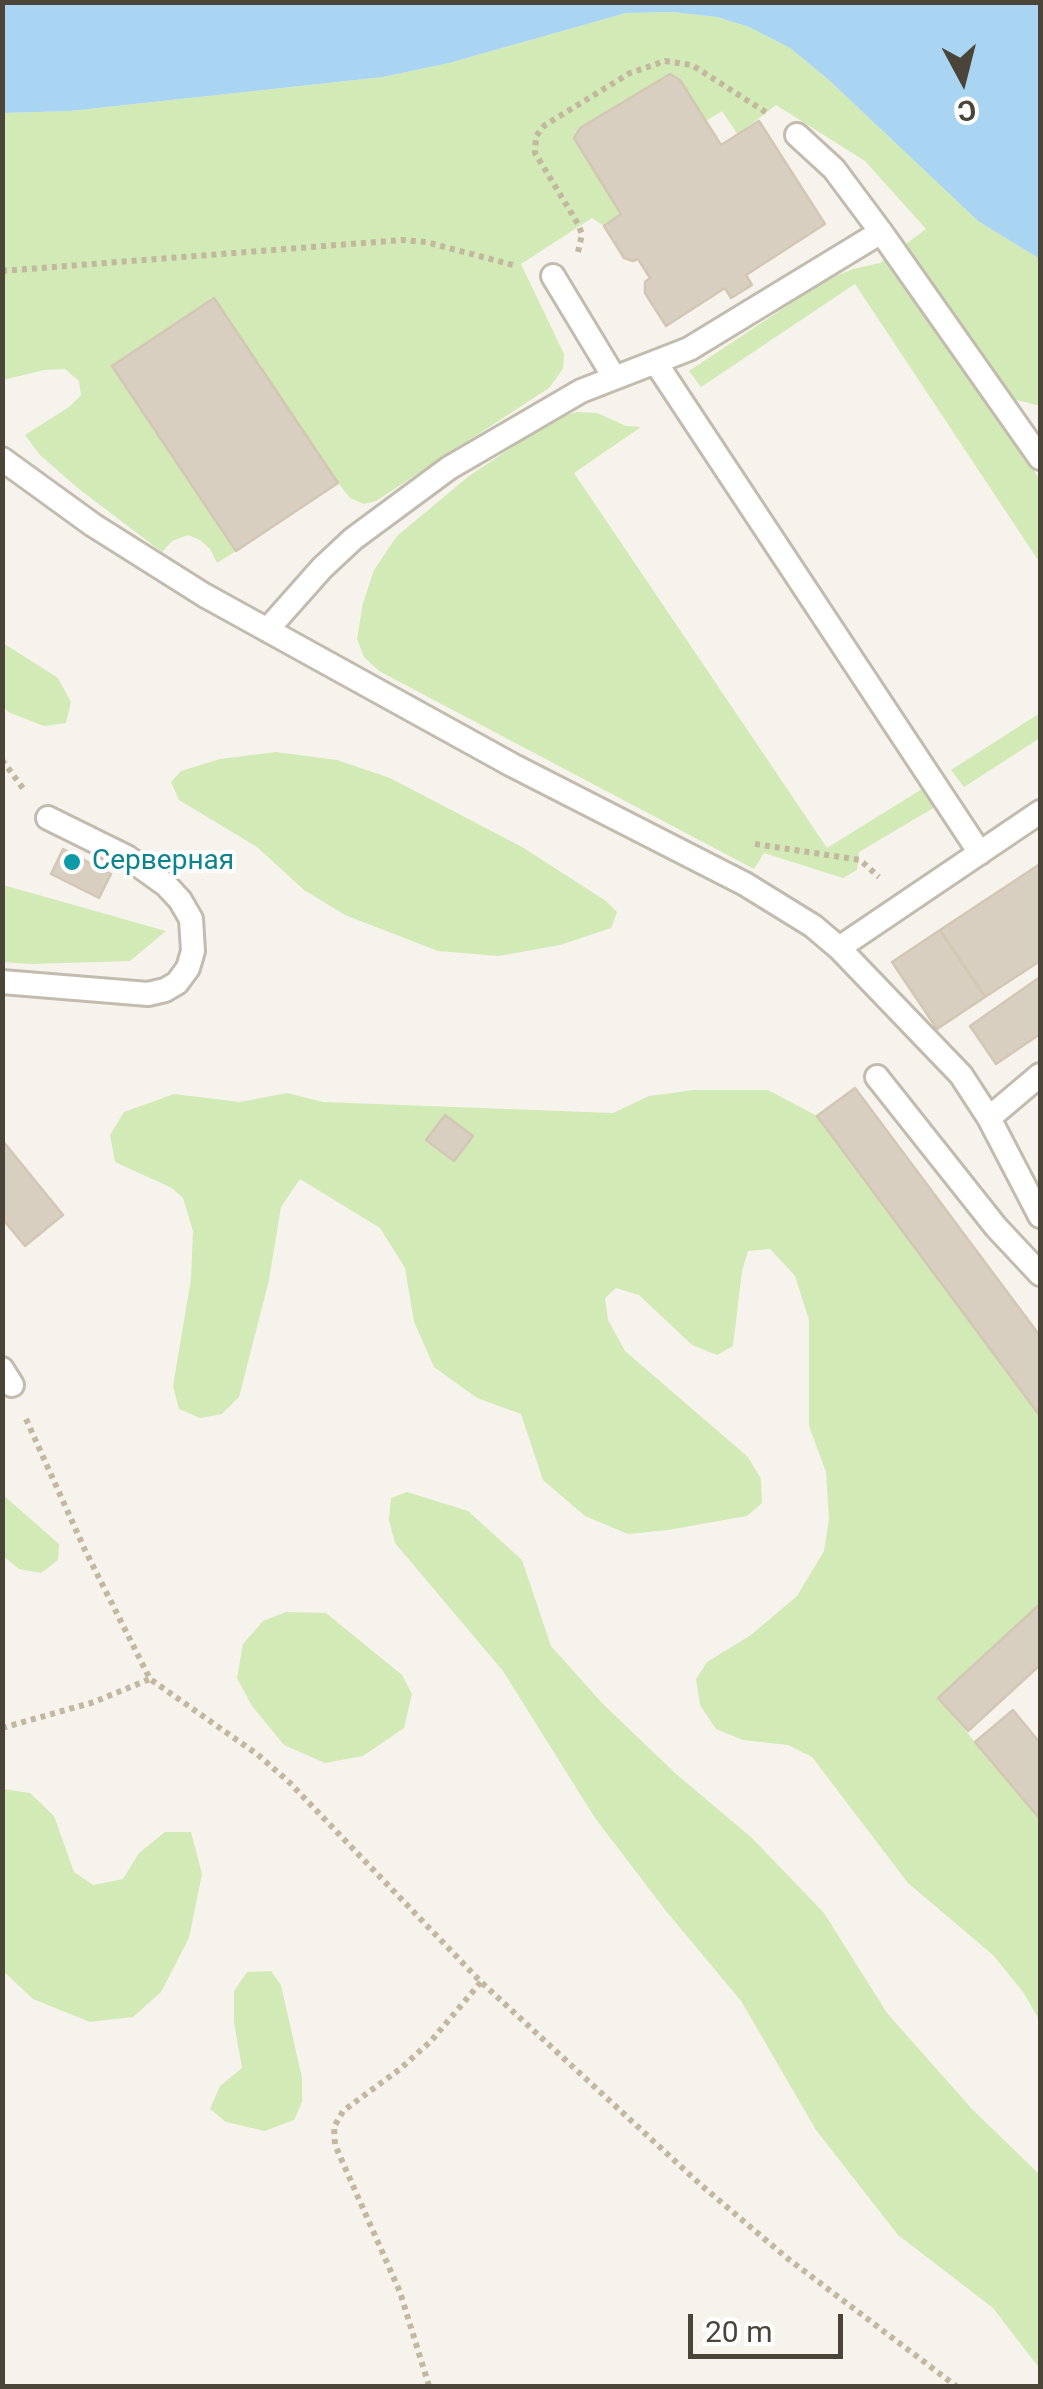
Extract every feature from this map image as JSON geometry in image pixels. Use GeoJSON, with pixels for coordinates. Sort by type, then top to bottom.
{"type":"FeatureCollection","features":[{"type":"Feature","properties":{"kind":"lane"},"geometry":{"type":"LineString","coordinates":[[796,135],[834,170],[881,232],[1040,458]]}},
{"type":"Feature","properties":{"kind":"lane"},"geometry":{"type":"LineString","coordinates":[[267,630],[322,568],[387,513],[450,468],[554,406],[727,328],[881,232]]}},
{"type":"Feature","properties":{"kind":"lane"},"geometry":{"type":"LineString","coordinates":[[553,276],[614,377]]}},
{"type":"Feature","properties":{"kind":"lane"},"geometry":{"type":"LineString","coordinates":[[656,363],[980,853]]}},
{"type":"Feature","properties":{"kind":"lane"},"geometry":{"type":"LineString","coordinates":[[2,459],[144,558],[267,630],[512,765],[786,907],[839,948],[960,1075],[988,1118],[1040,1216]]}},
{"type":"Feature","properties":{"kind":"lane"},"geometry":{"type":"LineString","coordinates":[[839,948],[1040,812]]}},
{"type":"Feature","properties":{"kind":"lane"},"geometry":{"type":"LineString","coordinates":[[2,982],[148,994],[177,983],[188,968],[193,951],[191,919],[166,884],[126,857],[48,818]]}},
{"type":"Feature","properties":{"kind":"lane"},"geometry":{"type":"LineString","coordinates":[[988,1118],[1040,1075]]}},
{"type":"Feature","properties":{"kind":"lane"},"geometry":{"type":"LineString","coordinates":[[876,1077],[996,1228],[1040,1274]]}},
{"type":"Feature","properties":{"kind":"path"},"geometry":{"type":"LineString","coordinates":[[2,270],[402,240],[426,242],[553,276],[576,255],[582,234],[535,154],[536,136],[558,116],[630,73],[665,61],[692,65],[796,135]]}},
{"type":"Feature","properties":{"kind":"path"},"geometry":{"type":"LineString","coordinates":[[753,844],[860,860],[875,871],[899,907]]}},
{"type":"Feature","properties":{"kind":"path"},"geometry":{"type":"LineString","coordinates":[[7,1377],[85,1550],[150,1679],[258,1754],[290,1782],[481,1982],[730,2209],[956,2386]]}},
{"type":"Feature","properties":{"kind":"path"},"geometry":{"type":"LineString","coordinates":[[2,1728],[94,1702],[150,1679]]}},
{"type":"Feature","properties":{"kind":"path"},"geometry":{"type":"LineString","coordinates":[[429,2386],[400,2292],[335,2144],[334,2127],[343,2110],[431,2041],[481,1982]]}},
{"type":"Feature","properties":{"kind":"green space"},"geometry":{"type":"Polygon","coordinates":[[[672,12],[717,17],[749,27],[790,48],[978,221],[1040,259],[1040,406],[1013,399],[994,411],[1040,480],[1040,563],[855,284],[701,387],[689,371],[826,280],[880,263],[926,229],[865,161],[776,105],[738,135],[722,111],[706,121],[680,80],[670,74],[575,132],[577,144],[621,214],[604,226],[592,218],[521,264],[564,354],[563,369],[549,388],[376,501],[364,504],[350,498],[338,483],[214,298],[112,366],[236,551],[217,563],[210,549],[188,535],[172,541],[162,552],[79,489],[40,455],[25,435],[81,395],[79,381],[65,369],[3,380],[3,113],[70,111],[383,77],[449,63],[626,13],[672,12]]]}},
{"type":"Feature","properties":{"kind":"green space"},"geometry":{"type":"Polygon","coordinates":[[[577,412],[597,413],[626,426],[641,427],[574,473],[827,848],[922,789],[935,807],[859,852],[857,870],[843,878],[764,853],[754,869],[379,671],[364,657],[357,639],[363,603],[374,570],[397,536],[469,476],[556,418],[577,412]]]}},
{"type":"Feature","properties":{"kind":"green space"},"geometry":{"type":"Polygon","coordinates":[[[3,643],[58,678],[71,702],[66,723],[44,726],[3,707],[3,643]]]}},
{"type":"Feature","properties":{"kind":"green space"},"geometry":{"type":"Polygon","coordinates":[[[1040,713],[1040,738],[964,787],[951,770],[1040,713]]]}},
{"type":"Feature","properties":{"kind":"green space"},"geometry":{"type":"Polygon","coordinates":[[[276,752],[337,760],[390,778],[522,847],[606,901],[617,912],[611,928],[560,945],[499,956],[438,951],[345,915],[304,890],[257,847],[179,800],[171,782],[181,771],[220,759],[276,752]]]}},
{"type":"Feature","properties":{"kind":"green space"},"geometry":{"type":"Polygon","coordinates":[[[3,885],[166,931],[130,961],[3,962],[3,885]]]}},
{"type":"Feature","properties":{"kind":"green space"},"geometry":{"type":"Polygon","coordinates":[[[694,1090],[768,1090],[817,1116],[1040,1416],[1040,1604],[938,1698],[1040,1819],[1040,2021],[993,1955],[908,1883],[812,1757],[788,1745],[743,1740],[716,1729],[700,1705],[696,1679],[707,1662],[751,1635],[797,1596],[824,1551],[829,1519],[826,1472],[809,1426],[809,1320],[795,1276],[770,1249],[748,1251],[733,1346],[717,1355],[692,1345],[639,1295],[616,1288],[605,1298],[608,1320],[625,1351],[748,1457],[761,1479],[762,1503],[747,1516],[628,1534],[585,1516],[543,1480],[521,1414],[477,1398],[434,1367],[414,1322],[405,1268],[380,1228],[300,1179],[281,1207],[269,1280],[239,1397],[222,1414],[200,1418],[179,1409],[173,1386],[191,1279],[193,1231],[183,1198],[172,1188],[115,1162],[110,1135],[124,1112],[174,1094],[240,1102],[287,1093],[323,1102],[613,1113],[649,1096],[694,1090]]]}},
{"type":"Feature","properties":{"kind":"green space"},"geometry":{"type":"Polygon","coordinates":[[[407,1492],[468,1511],[522,1560],[551,1646],[602,1703],[675,1773],[752,1838],[824,1913],[887,2013],[972,2109],[1040,2175],[1040,2369],[993,2308],[898,2235],[816,2130],[741,2001],[595,1818],[503,1671],[395,1543],[389,1520],[391,1498],[407,1492]]]}},
{"type":"Feature","properties":{"kind":"green space"},"geometry":{"type":"Polygon","coordinates":[[[2,1494],[59,1544],[58,1560],[41,1573],[19,1569],[3,1556],[2,1494]]]}},
{"type":"Feature","properties":{"kind":"green space"},"geometry":{"type":"Polygon","coordinates":[[[286,1612],[326,1613],[402,1675],[412,1694],[404,1728],[363,1756],[325,1763],[284,1745],[252,1706],[237,1678],[243,1644],[263,1621],[286,1612]]]}},
{"type":"Feature","properties":{"kind":"green space"},"geometry":{"type":"Polygon","coordinates":[[[3,1789],[30,1793],[54,1816],[74,1872],[93,1885],[123,1879],[139,1853],[165,1832],[191,1832],[202,1874],[189,1938],[161,1992],[133,2017],[90,2022],[33,1999],[3,1971],[3,1789]]]}},
{"type":"Feature","properties":{"kind":"green space"},"geometry":{"type":"Polygon","coordinates":[[[271,1971],[281,1985],[302,2078],[302,2102],[294,2120],[265,2131],[226,2122],[210,2109],[220,2086],[242,2068],[234,2022],[234,1991],[247,1972],[271,1971]]]}},
{"type":"Feature","properties":{"kind":"water"},"geometry":{"type":"Polygon","coordinates":[[[2,3],[1040,3],[1040,259],[978,221],[790,48],[749,27],[717,17],[672,12],[626,13],[449,63],[383,77],[70,111],[3,113],[2,3]]]}},
{"type":"Feature","properties":{"kind":"building"},"geometry":{"type":"Polygon","coordinates":[[[670,74],[680,80],[721,145],[759,121],[825,224],[746,275],[752,285],[731,298],[725,288],[666,326],[645,293],[645,282],[650,278],[638,259],[624,258],[604,226],[621,214],[574,138],[580,128],[670,74]]]}},
{"type":"Feature","properties":{"kind":"building"},"geometry":{"type":"Polygon","coordinates":[[[214,298],[338,483],[236,551],[112,366],[214,298]]]}},
{"type":"Feature","properties":{"kind":"building","name":"Серверная"},"geometry":{"type":"Polygon","coordinates":[[[63,849],[111,874],[99,898],[51,874],[63,849]]]}},
{"type":"Feature","properties":{"kind":"building"},"geometry":{"type":"Polygon","coordinates":[[[1040,864],[1040,961],[985,997],[940,930],[1040,864]]]}},
{"type":"Feature","properties":{"kind":"building"},"geometry":{"type":"Polygon","coordinates":[[[940,930],[985,997],[937,1029],[892,962],[940,930]]]}},
{"type":"Feature","properties":{"kind":"building"},"geometry":{"type":"Polygon","coordinates":[[[1040,977],[1040,1034],[996,1064],[970,1026],[1040,977]]]}},
{"type":"Feature","properties":{"kind":"building"},"geometry":{"type":"Polygon","coordinates":[[[855,1088],[1040,1336],[1040,1416],[817,1116],[855,1088]]]}},
{"type":"Feature","properties":{"kind":"building"},"geometry":{"type":"Polygon","coordinates":[[[445,1115],[473,1136],[454,1161],[426,1140],[445,1115]]]}},
{"type":"Feature","properties":{"kind":"building"},"geometry":{"type":"Polygon","coordinates":[[[2,1140],[63,1215],[25,1246],[2,1218],[2,1140]]]}},
{"type":"Feature","properties":{"kind":"building"},"geometry":{"type":"Polygon","coordinates":[[[1040,1604],[1040,1665],[968,1731],[938,1698],[1040,1604]]]}},
{"type":"Feature","properties":{"kind":"building"},"geometry":{"type":"Polygon","coordinates":[[[1013,1710],[1040,1743],[1040,1819],[975,1742],[1013,1710]]]}},
{"type":"Feature","properties":{"kind":"place","name":"Серверная"},"geometry":{"type":"Point","coordinates":[72,862]}}]}
